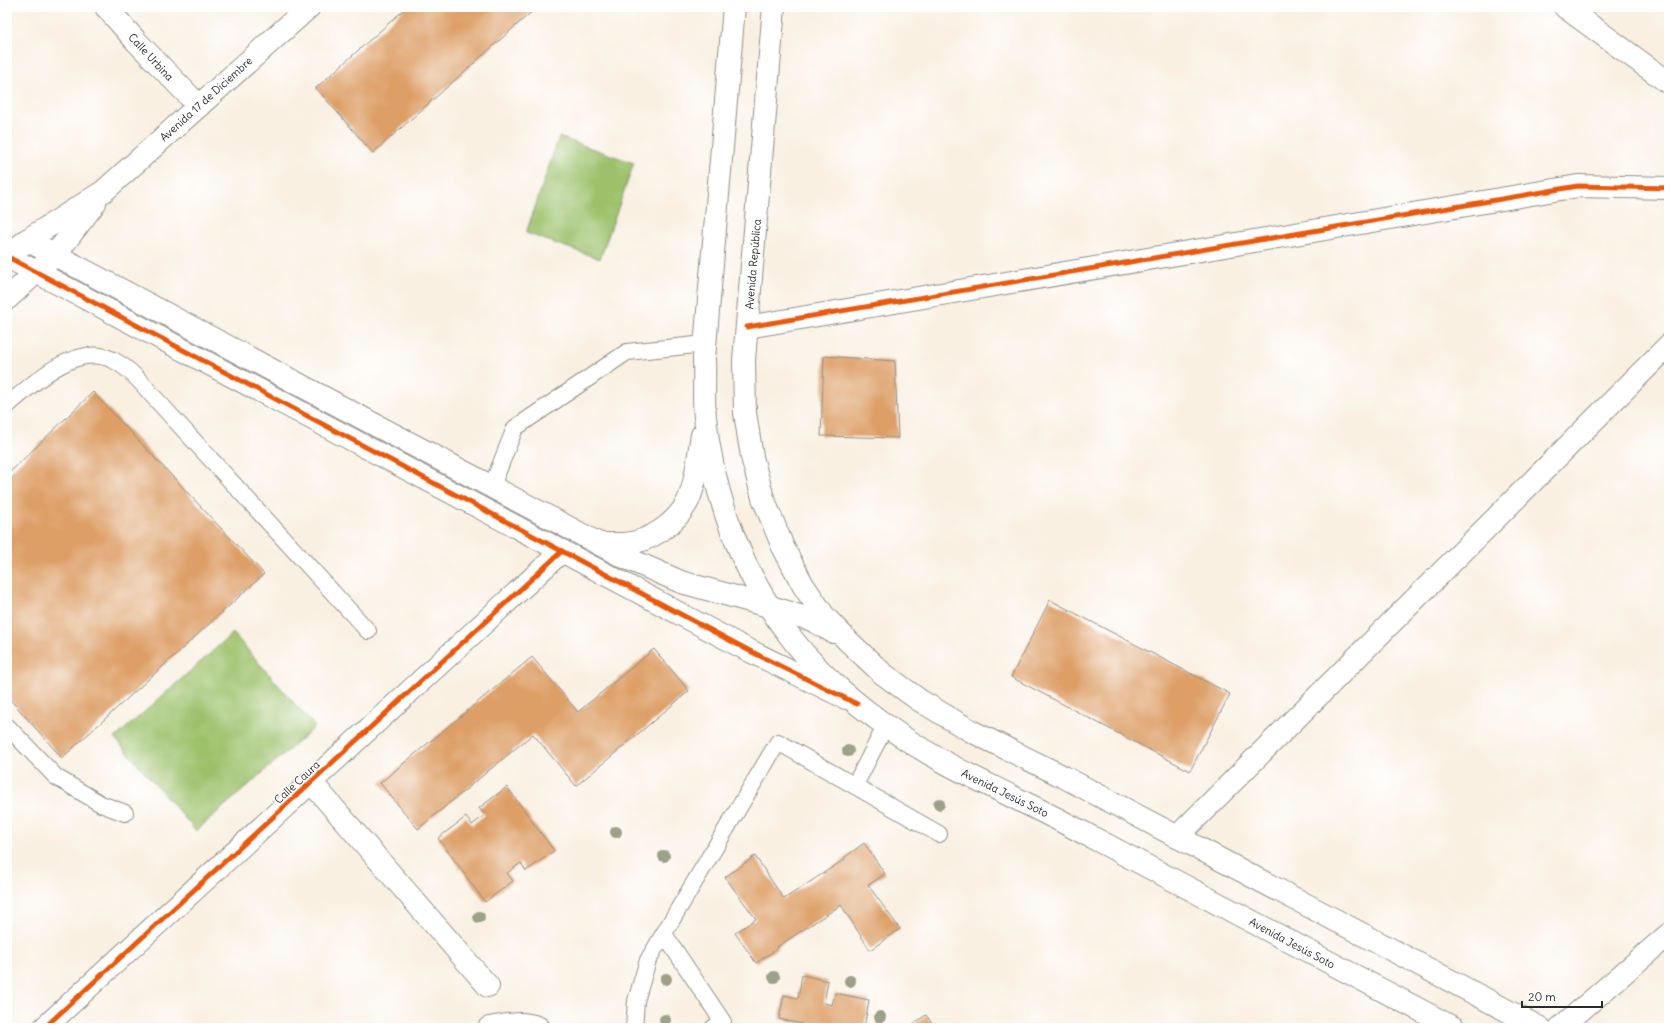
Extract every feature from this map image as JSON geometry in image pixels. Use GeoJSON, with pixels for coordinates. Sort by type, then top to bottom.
{"type":"FeatureCollection","features":[{"type":"Feature","properties":{"kind":"street","name":"Calle Urbina"},"geometry":{"type":"LineString","coordinates":[[106,7],[146,52],[198,106]]}},
{"type":"Feature","properties":{"kind":"street","name":"Avenida 17 de Diciembre"},"geometry":{"type":"LineString","coordinates":[[8,258],[27,240],[104,191],[309,7]]}},
{"type":"Feature","properties":{"kind":"street"},"geometry":{"type":"LineString","coordinates":[[600,544],[625,544],[640,541],[656,534],[680,514],[688,500],[694,480],[705,416],[704,358],[734,7]]}},
{"type":"Feature","properties":{"kind":"street","name":"Avenida República"},"geometry":{"type":"LineString","coordinates":[[774,7],[744,360],[745,413],[752,457],[763,498],[783,548],[803,585],[824,616],[847,640]]}},
{"type":"Feature","properties":{"kind":"street"},"geometry":{"type":"LineString","coordinates":[[1565,7],[1669,83]]}},
{"type":"Feature","properties":{"kind":"street"},"geometry":{"type":"LineString","coordinates":[[748,327],[1578,186],[1669,188]]}},
{"type":"Feature","properties":{"kind":"street","name":"Avenida 17 de Diciembre"},"geometry":{"type":"LineString","coordinates":[[7,299],[55,255],[104,191]]}},
{"type":"Feature","properties":{"kind":"street"},"geometry":{"type":"LineString","coordinates":[[27,240],[624,557],[681,582],[812,620],[847,640],[882,673],[907,691],[971,731],[1064,777],[1540,1028]]}},
{"type":"Feature","properties":{"kind":"street"},"geometry":{"type":"LineString","coordinates":[[8,258],[748,650],[857,704]]}},
{"type":"Feature","properties":{"kind":"street"},"geometry":{"type":"LineString","coordinates":[[1177,837],[1669,345]]}},
{"type":"Feature","properties":{"kind":"street","name":"Avenida Jesús Soto"},"geometry":{"type":"LineString","coordinates":[[705,416],[713,466],[725,511],[746,564],[768,606],[793,642],[857,704],[886,725],[952,766],[1045,813],[1454,1028]]}},
{"type":"Feature","properties":{"kind":"street","name":"Calle Caura"},"geometry":{"type":"LineString","coordinates":[[44,1028],[562,551]]}},
{"type":"Feature","properties":{"kind":"street"},"geometry":{"type":"LineString","coordinates":[[311,782],[488,986]]}},
{"type":"Feature","properties":{"kind":"street"},"geometry":{"type":"LineString","coordinates":[[1560,1028],[1669,934]]}},
{"type":"Feature","properties":{"kind":"street"},"geometry":{"type":"LineString","coordinates":[[489,1028],[520,1024],[526,1024],[539,1028]]}},
{"type":"Feature","properties":{"kind":"lane"},"geometry":{"type":"LineString","coordinates":[[492,486],[516,428],[627,352],[706,344]]}},
{"type":"Feature","properties":{"kind":"lane"},"geometry":{"type":"LineString","coordinates":[[7,406],[49,373],[69,361],[89,355],[100,355],[114,360],[129,370],[368,631]]}},
{"type":"Feature","properties":{"kind":"lane"},"geometry":{"type":"LineString","coordinates":[[855,785],[886,725]]}},
{"type":"Feature","properties":{"kind":"lane"},"geometry":{"type":"LineString","coordinates":[[7,726],[56,777],[101,804],[125,813]]}},
{"type":"Feature","properties":{"kind":"lane"},"geometry":{"type":"LineString","coordinates":[[634,1028],[636,1001],[648,960],[778,742],[939,834]]}},
{"type":"Feature","properties":{"kind":"lane"},"geometry":{"type":"LineString","coordinates":[[664,934],[722,1022],[713,1028]]}},
{"type":"Feature","properties":{"kind":"green space"},"geometry":{"type":"Polygon","coordinates":[[[559,137],[634,163],[600,259],[526,233],[559,137]]]}},
{"type":"Feature","properties":{"kind":"green space"},"geometry":{"type":"Polygon","coordinates":[[[233,633],[315,727],[196,831],[115,738],[233,633]]]}},
{"type":"Feature","properties":{"kind":"building"},"geometry":{"type":"Polygon","coordinates":[[[407,7],[537,7],[373,153],[316,88],[407,7]]]}},
{"type":"Feature","properties":{"kind":"building"},"geometry":{"type":"Polygon","coordinates":[[[824,356],[895,361],[898,438],[821,436],[824,356]]]}},
{"type":"Feature","properties":{"kind":"building"},"geometry":{"type":"Polygon","coordinates":[[[93,392],[264,574],[62,758],[7,696],[7,475],[93,392]]]}},
{"type":"Feature","properties":{"kind":"building"},"geometry":{"type":"Polygon","coordinates":[[[1050,600],[1230,694],[1190,771],[1011,677],[1050,600]]]}},
{"type":"Feature","properties":{"kind":"building"},"geometry":{"type":"Polygon","coordinates":[[[654,649],[689,691],[576,786],[533,734],[418,829],[380,783],[532,657],[578,712],[654,649]]]}},
{"type":"Feature","properties":{"kind":"building"},"geometry":{"type":"Polygon","coordinates":[[[507,787],[554,851],[526,871],[521,863],[507,873],[513,881],[485,902],[438,838],[466,817],[472,825],[485,815],[479,808],[507,787]]]}},
{"type":"Feature","properties":{"kind":"building"},"geometry":{"type":"Polygon","coordinates":[[[864,843],[885,874],[868,885],[900,929],[870,950],[841,905],[777,947],[778,948],[756,963],[735,933],[756,919],[725,877],[755,856],[784,899],[845,859],[844,858],[864,843]]]}},
{"type":"Feature","properties":{"kind":"building"},"geometry":{"type":"Polygon","coordinates":[[[802,975],[828,981],[824,1003],[832,1005],[835,993],[869,1000],[864,1028],[801,1028],[802,1024],[779,1019],[784,995],[798,998],[802,975]]]}},
{"type":"Feature","properties":{"kind":"building"},"geometry":{"type":"Polygon","coordinates":[[[926,1015],[935,1028],[908,1028],[926,1015]]]}},
{"type":"Feature","properties":{"kind":"cycle path"},"geometry":{"type":"LineString","coordinates":[[747,327],[1578,186],[1669,188]]}},
{"type":"Feature","properties":{"kind":"cycle path"},"geometry":{"type":"LineString","coordinates":[[7,258],[8,257],[748,650],[857,704]]}},
{"type":"Feature","properties":{"kind":"cycle path"},"geometry":{"type":"LineString","coordinates":[[44,1028],[562,551]]}}]}
